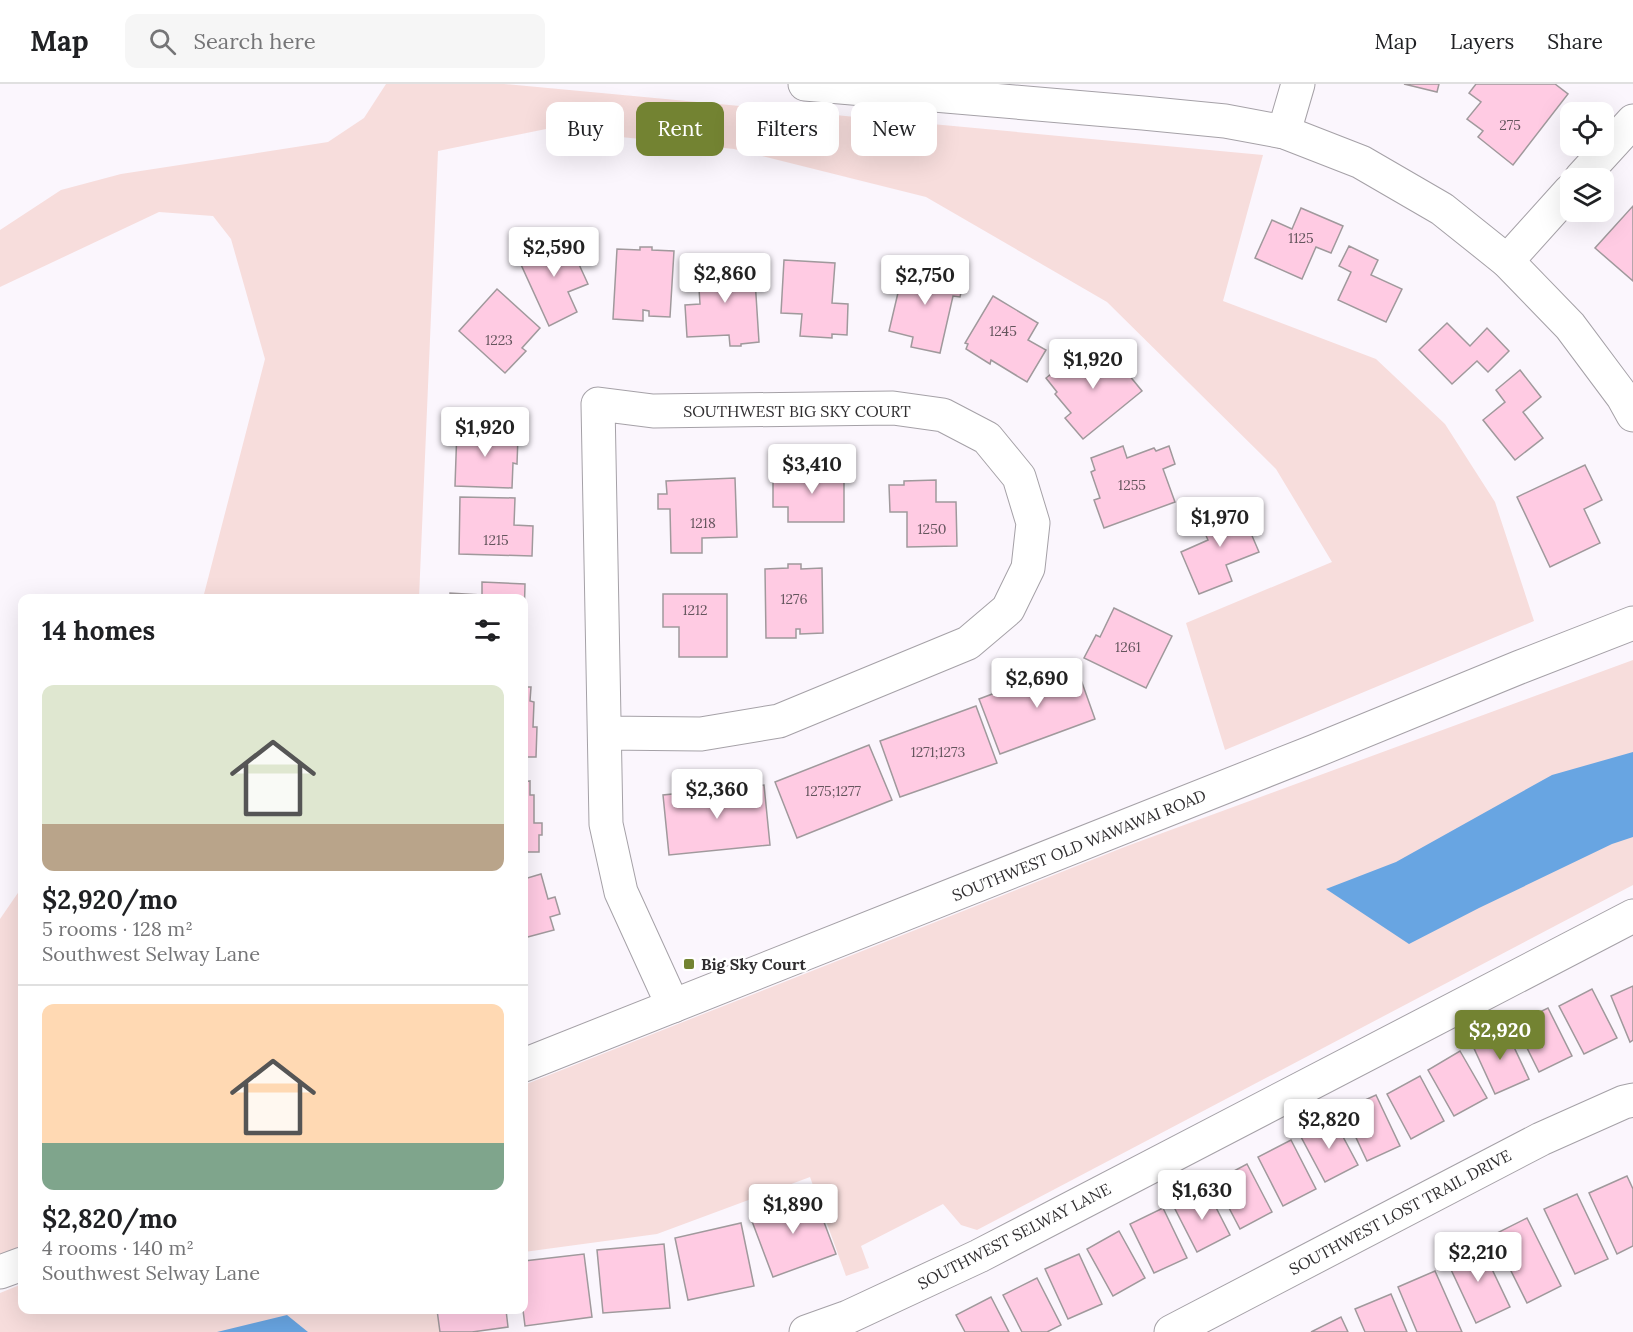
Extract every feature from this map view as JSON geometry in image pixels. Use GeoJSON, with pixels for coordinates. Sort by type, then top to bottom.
{"type":"FeatureCollection","features":[{"type":"Feature","properties":{"kind":"street"},"geometry":{"type":"LineString","coordinates":[[805,84],[1225,121],[1284,132],[1361,162],[1442,209],[1507,261],[1570,326],[1623,397],[1633,415]]}},
{"type":"Feature","properties":{"kind":"street"},"geometry":{"type":"LineString","coordinates":[[1284,132],[1298,84]]}},
{"type":"Feature","properties":{"kind":"street"},"geometry":{"type":"LineString","coordinates":[[1590,168],[1633,121]]}},
{"type":"Feature","properties":{"kind":"street"},"geometry":{"type":"LineString","coordinates":[[1507,261],[1560,202]]}},
{"type":"Feature","properties":{"kind":"street","name":"SOUTHWEST BIG SKY COURT"},"geometry":{"type":"LineString","coordinates":[[605,733],[701,734],[779,721],[968,643],[1008,609],[1028,568],[1033,523],[1019,477],[987,438],[943,415],[893,408],[652,411],[598,404],[606,824],[621,892],[673,1006]]}},
{"type":"Feature","properties":{"kind":"street","name":"SOUTHWEST OLD WAWAWAI ROAD"},"geometry":{"type":"LineString","coordinates":[[528,1063],[1633,623]]}},
{"type":"Feature","properties":{"kind":"street","name":"SOUTHWEST SELWAY LANE"},"geometry":{"type":"LineString","coordinates":[[806,1332],[848,1317],[979,1256],[1633,916]]}},
{"type":"Feature","properties":{"kind":"street","name":"SOUTHWEST LOST TRAIL DRIVE"},"geometry":{"type":"LineString","coordinates":[[1171,1332],[1541,1138],[1633,1100]]}},
{"type":"Feature","properties":{"kind":"street"},"geometry":{"type":"LineString","coordinates":[[0,1272],[18,1265]]}},
{"type":"Feature","properties":{"kind":"shaded area"},"geometry":{"type":"Polygon","coordinates":[[[386,84],[504,84],[696,102],[636,102],[636,139],[624,137],[624,102],[546,102],[546,129],[438,151],[419,594],[204,594],[265,359],[231,239],[213,216],[159,212],[0,287],[0,230],[61,190],[121,174],[328,142],[364,118],[386,84]]]}},
{"type":"Feature","properties":{"kind":"shaded area"},"geometry":{"type":"Polygon","coordinates":[[[724,105],[736,106],[736,150],[724,148],[724,105]]]}},
{"type":"Feature","properties":{"kind":"shaded area"},"geometry":{"type":"Polygon","coordinates":[[[839,115],[851,116],[851,156],[937,156],[937,125],[1263,155],[1223,301],[1376,359],[1445,424],[1495,502],[1534,621],[1225,750],[1186,623],[1332,562],[1276,469],[1107,302],[926,197],[762,156],[839,156],[839,115]]]}},
{"type":"Feature","properties":{"kind":"shaded area"},"geometry":{"type":"Polygon","coordinates":[[[1633,660],[1633,885],[977,1230],[961,1225],[943,1204],[861,1246],[869,1268],[846,1276],[810,1177],[657,1234],[528,1251],[528,1083],[1127,846],[1633,660]]]}},
{"type":"Feature","properties":{"kind":"shaded area"},"geometry":{"type":"Polygon","coordinates":[[[18,893],[18,1248],[0,1255],[0,919],[18,893]]]}},
{"type":"Feature","properties":{"kind":"shaded area"},"geometry":{"type":"Polygon","coordinates":[[[18,1286],[18,1314],[440,1314],[443,1332],[0,1332],[0,1293],[18,1286]]]}},
{"type":"Feature","properties":{"kind":"water"},"geometry":{"type":"Polygon","coordinates":[[[1633,752],[1633,837],[1612,844],[1409,944],[1326,889],[1396,862],[1552,775],[1633,752]]]}},
{"type":"Feature","properties":{"kind":"water"},"geometry":{"type":"Polygon","coordinates":[[[287,1315],[308,1332],[217,1332],[287,1315]]]}},
{"type":"Feature","properties":{"kind":"building"},"geometry":{"type":"Polygon","coordinates":[[[1404,84],[1439,84],[1437,92],[1404,84]]]}},
{"type":"Feature","properties":{"kind":"building"},"geometry":{"type":"Polygon","coordinates":[[[1476,84],[1555,84],[1568,94],[1513,165],[1478,137],[1483,131],[1467,119],[1481,102],[1469,93],[1476,84]]]}},
{"type":"Feature","properties":{"kind":"building"},"geometry":{"type":"Polygon","coordinates":[[[1633,206],[1633,281],[1595,248],[1633,206]]]}},
{"type":"Feature","properties":{"kind":"building"},"geometry":{"type":"Polygon","coordinates":[[[1301,208],[1343,226],[1331,253],[1316,247],[1302,279],[1255,258],[1272,220],[1292,229],[1301,208]]]}},
{"type":"Feature","properties":{"kind":"building"},"geometry":{"type":"Polygon","coordinates":[[[566,236],[588,284],[568,292],[577,312],[549,326],[518,258],[566,236]]]}},
{"type":"Feature","properties":{"kind":"building"},"geometry":{"type":"Polygon","coordinates":[[[1349,246],[1378,260],[1371,275],[1402,289],[1386,322],[1338,300],[1351,272],[1339,266],[1349,246]]]}},
{"type":"Feature","properties":{"kind":"building"},"geometry":{"type":"Polygon","coordinates":[[[640,247],[674,251],[670,317],[649,316],[649,311],[643,310],[643,321],[613,319],[617,249],[640,250],[640,247]]]}},
{"type":"Feature","properties":{"kind":"building"},"geometry":{"type":"Polygon","coordinates":[[[713,257],[714,267],[754,264],[759,342],[730,346],[729,335],[687,337],[685,305],[700,304],[697,258],[713,257]]]}},
{"type":"Feature","properties":{"kind":"building"},"geometry":{"type":"Polygon","coordinates":[[[784,260],[835,263],[832,303],[848,304],[847,335],[832,334],[832,338],[800,336],[802,314],[781,313],[784,260]]]}},
{"type":"Feature","properties":{"kind":"building"},"geometry":{"type":"Polygon","coordinates":[[[905,263],[960,276],[959,282],[963,283],[960,297],[953,296],[940,353],[911,347],[913,337],[889,331],[905,263]]]}},
{"type":"Feature","properties":{"kind":"building"},"geometry":{"type":"Polygon","coordinates":[[[497,289],[540,328],[522,348],[526,351],[505,373],[459,331],[497,289]]]}},
{"type":"Feature","properties":{"kind":"building"},"geometry":{"type":"Polygon","coordinates":[[[993,296],[1038,323],[1028,340],[1046,350],[1027,382],[991,360],[990,364],[966,349],[968,344],[965,343],[993,296]]]}},
{"type":"Feature","properties":{"kind":"building"},"geometry":{"type":"Polygon","coordinates":[[[1447,323],[1470,346],[1487,328],[1509,351],[1488,372],[1477,361],[1452,384],[1419,350],[1447,323]]]}},
{"type":"Feature","properties":{"kind":"building"},"geometry":{"type":"Polygon","coordinates":[[[1106,347],[1142,391],[1083,439],[1065,418],[1071,413],[1055,394],[1057,392],[1046,378],[1076,354],[1084,364],[1106,347]]]}},
{"type":"Feature","properties":{"kind":"building"},"geometry":{"type":"Polygon","coordinates":[[[1520,370],[1541,397],[1523,412],[1543,438],[1515,460],[1483,420],[1505,402],[1496,390],[1520,370]]]}},
{"type":"Feature","properties":{"kind":"building"},"geometry":{"type":"Polygon","coordinates":[[[457,428],[512,431],[512,435],[518,436],[517,464],[513,463],[512,488],[455,486],[457,428]]]}},
{"type":"Feature","properties":{"kind":"building"},"geometry":{"type":"Polygon","coordinates":[[[1123,446],[1127,458],[1154,448],[1156,451],[1169,446],[1175,464],[1163,469],[1175,502],[1104,528],[1094,500],[1100,498],[1091,472],[1095,470],[1091,458],[1123,446]]]}},
{"type":"Feature","properties":{"kind":"building"},"geometry":{"type":"Polygon","coordinates":[[[1585,465],[1602,500],[1584,509],[1600,543],[1550,567],[1517,497],[1585,465]]]}},
{"type":"Feature","properties":{"kind":"building"},"geometry":{"type":"Polygon","coordinates":[[[819,467],[844,467],[844,522],[788,522],[788,507],[773,507],[773,477],[786,477],[786,470],[819,472],[819,467]]]}},
{"type":"Feature","properties":{"kind":"building"},"geometry":{"type":"Polygon","coordinates":[[[735,478],[737,537],[702,538],[702,553],[671,553],[670,509],[658,509],[658,494],[667,494],[666,481],[735,478]]]}},
{"type":"Feature","properties":{"kind":"building"},"geometry":{"type":"Polygon","coordinates":[[[936,480],[936,502],[956,502],[957,546],[907,547],[907,512],[890,512],[889,485],[904,485],[904,481],[936,480]]]}},
{"type":"Feature","properties":{"kind":"building"},"geometry":{"type":"Polygon","coordinates":[[[460,497],[515,498],[514,525],[533,526],[532,556],[459,554],[460,497]]]}},
{"type":"Feature","properties":{"kind":"building"},"geometry":{"type":"Polygon","coordinates":[[[1238,503],[1259,552],[1226,565],[1232,581],[1199,594],[1181,552],[1208,540],[1199,520],[1238,503]]]}},
{"type":"Feature","properties":{"kind":"building"},"geometry":{"type":"Polygon","coordinates":[[[788,564],[801,564],[801,569],[822,568],[823,633],[800,634],[800,629],[796,629],[796,638],[766,638],[765,569],[788,568],[788,564]]]}},
{"type":"Feature","properties":{"kind":"building"},"geometry":{"type":"Polygon","coordinates":[[[482,582],[525,584],[525,594],[482,594],[482,582]]]}},
{"type":"Feature","properties":{"kind":"building"},"geometry":{"type":"Polygon","coordinates":[[[663,594],[727,594],[727,657],[679,657],[679,627],[663,627],[663,594]]]}},
{"type":"Feature","properties":{"kind":"building"},"geometry":{"type":"Polygon","coordinates":[[[1114,608],[1172,636],[1146,688],[1084,658],[1096,635],[1100,637],[1114,608]]]}},
{"type":"Feature","properties":{"kind":"building"},"geometry":{"type":"Polygon","coordinates":[[[1075,663],[1095,719],[1000,754],[979,699],[1075,663]]]}},
{"type":"Feature","properties":{"kind":"building"},"geometry":{"type":"Polygon","coordinates":[[[528,687],[531,687],[530,701],[534,702],[533,727],[537,727],[536,757],[528,757],[528,687]]]}},
{"type":"Feature","properties":{"kind":"building"},"geometry":{"type":"Polygon","coordinates":[[[976,706],[997,763],[900,797],[880,741],[976,706]]]}},
{"type":"Feature","properties":{"kind":"building"},"geometry":{"type":"Polygon","coordinates":[[[869,745],[892,800],[797,838],[775,782],[869,745]]]}},
{"type":"Feature","properties":{"kind":"building"},"geometry":{"type":"Polygon","coordinates":[[[528,781],[530,781],[530,795],[534,795],[534,823],[542,823],[539,852],[528,852],[528,781]]]}},
{"type":"Feature","properties":{"kind":"building"},"geometry":{"type":"Polygon","coordinates":[[[764,785],[770,845],[669,855],[663,795],[764,785]]]}},
{"type":"Feature","properties":{"kind":"building"},"geometry":{"type":"Polygon","coordinates":[[[541,874],[548,899],[555,897],[560,914],[550,917],[554,930],[528,937],[528,878],[541,874]]]}},
{"type":"Feature","properties":{"kind":"building"},"geometry":{"type":"Polygon","coordinates":[[[1633,986],[1633,1040],[1630,1042],[1611,996],[1633,986]]]}},
{"type":"Feature","properties":{"kind":"building"},"geometry":{"type":"Polygon","coordinates":[[[1592,989],[1617,1038],[1584,1054],[1559,1006],[1592,989]]]}},
{"type":"Feature","properties":{"kind":"building"},"geometry":{"type":"Polygon","coordinates":[[[1548,1008],[1572,1056],[1539,1072],[1515,1024],[1548,1008]]]}},
{"type":"Feature","properties":{"kind":"building"},"geometry":{"type":"Polygon","coordinates":[[[1505,1028],[1529,1079],[1495,1094],[1472,1044],[1505,1028]]]}},
{"type":"Feature","properties":{"kind":"building"},"geometry":{"type":"Polygon","coordinates":[[[1460,1051],[1487,1098],[1454,1116],[1428,1070],[1460,1051]]]}},
{"type":"Feature","properties":{"kind":"building"},"geometry":{"type":"Polygon","coordinates":[[[1420,1076],[1444,1121],[1411,1139],[1387,1094],[1420,1076]]]}},
{"type":"Feature","properties":{"kind":"building"},"geometry":{"type":"Polygon","coordinates":[[[1376,1095],[1400,1146],[1367,1161],[1343,1110],[1376,1095]]]}},
{"type":"Feature","properties":{"kind":"building"},"geometry":{"type":"Polygon","coordinates":[[[1333,1118],[1358,1165],[1325,1182],[1300,1135],[1333,1118]]]}},
{"type":"Feature","properties":{"kind":"building"},"geometry":{"type":"Polygon","coordinates":[[[1291,1140],[1316,1189],[1283,1206],[1258,1157],[1291,1140]]]}},
{"type":"Feature","properties":{"kind":"building"},"geometry":{"type":"Polygon","coordinates":[[[1247,1164],[1272,1212],[1240,1229],[1215,1181],[1247,1164]]]}},
{"type":"Feature","properties":{"kind":"building"},"geometry":{"type":"Polygon","coordinates":[[[1627,1176],[1633,1189],[1633,1246],[1617,1254],[1589,1193],[1627,1176]]]}},
{"type":"Feature","properties":{"kind":"building"},"geometry":{"type":"Polygon","coordinates":[[[1207,1190],[1230,1235],[1197,1252],[1174,1207],[1207,1190]]]}},
{"type":"Feature","properties":{"kind":"building"},"geometry":{"type":"Polygon","coordinates":[[[813,1193],[836,1254],[773,1277],[750,1216],[813,1193]]]}},
{"type":"Feature","properties":{"kind":"building"},"geometry":{"type":"Polygon","coordinates":[[[1577,1194],[1608,1259],[1575,1274],[1544,1209],[1577,1194]]]}},
{"type":"Feature","properties":{"kind":"building"},"geometry":{"type":"Polygon","coordinates":[[[1163,1208],[1187,1258],[1154,1273],[1130,1224],[1163,1208]]]}},
{"type":"Feature","properties":{"kind":"building"},"geometry":{"type":"Polygon","coordinates":[[[1527,1218],[1561,1286],[1527,1303],[1493,1235],[1527,1218]]]}},
{"type":"Feature","properties":{"kind":"building"},"geometry":{"type":"Polygon","coordinates":[[[741,1223],[754,1286],[688,1300],[675,1238],[741,1223]]]}},
{"type":"Feature","properties":{"kind":"building"},"geometry":{"type":"Polygon","coordinates":[[[1119,1231],[1145,1278],[1113,1296],[1087,1249],[1119,1231]]]}},
{"type":"Feature","properties":{"kind":"building"},"geometry":{"type":"Polygon","coordinates":[[[664,1244],[670,1308],[603,1313],[597,1250],[664,1244]]]}},
{"type":"Feature","properties":{"kind":"building"},"geometry":{"type":"Polygon","coordinates":[[[1480,1244],[1510,1307],[1476,1323],[1446,1259],[1480,1244]]]}},
{"type":"Feature","properties":{"kind":"building"},"geometry":{"type":"Polygon","coordinates":[[[584,1254],[592,1317],[525,1326],[524,1314],[528,1314],[528,1261],[584,1254]]]}},
{"type":"Feature","properties":{"kind":"building"},"geometry":{"type":"Polygon","coordinates":[[[1079,1254],[1102,1304],[1068,1319],[1045,1269],[1079,1254]]]}},
{"type":"Feature","properties":{"kind":"building"},"geometry":{"type":"Polygon","coordinates":[[[1435,1271],[1462,1332],[1417,1332],[1398,1287],[1435,1271]]]}},
{"type":"Feature","properties":{"kind":"building"},"geometry":{"type":"Polygon","coordinates":[[[1037,1278],[1061,1325],[1047,1332],[1022,1332],[1003,1295],[1037,1278]]]}},
{"type":"Feature","properties":{"kind":"building"},"geometry":{"type":"Polygon","coordinates":[[[1391,1294],[1407,1332],[1365,1332],[1355,1309],[1391,1294]]]}},
{"type":"Feature","properties":{"kind":"building"},"geometry":{"type":"Polygon","coordinates":[[[991,1297],[1009,1332],[965,1332],[956,1315],[991,1297]]]}},
{"type":"Feature","properties":{"kind":"building"},"geometry":{"type":"Polygon","coordinates":[[[438,1314],[506,1314],[508,1327],[472,1332],[440,1332],[438,1314]]]}},
{"type":"Feature","properties":{"kind":"building"},"geometry":{"type":"Polygon","coordinates":[[[1341,1317],[1348,1332],[1311,1332],[1341,1317]]]}},
{"type":"Feature","properties":{"kind":"place","name":"Big Sky Court"},"geometry":{"type":"Point","coordinates":[689,964]}}]}
